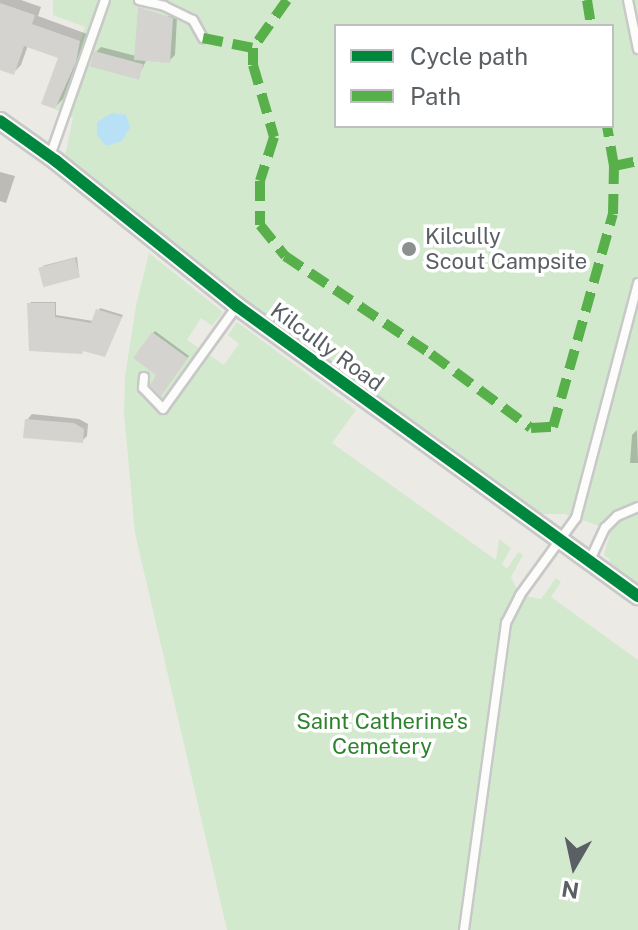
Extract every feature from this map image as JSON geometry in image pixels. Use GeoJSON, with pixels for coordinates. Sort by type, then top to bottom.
{"type":"FeatureCollection","features":[{"type":"Feature","properties":{"kind":"street","name":"Kilcully Road"},"geometry":{"type":"LineString","coordinates":[[0,121],[237,306],[638,596]]}},
{"type":"Feature","properties":{"kind":"lane"},"geometry":{"type":"LineString","coordinates":[[49,157],[105,0]]}},
{"type":"Feature","properties":{"kind":"lane"},"geometry":{"type":"LineString","coordinates":[[139,0],[164,6],[193,20],[203,38]]}},
{"type":"Feature","properties":{"kind":"lane"},"geometry":{"type":"LineString","coordinates":[[628,0],[638,49]]}},
{"type":"Feature","properties":{"kind":"lane"},"geometry":{"type":"LineString","coordinates":[[464,930],[506,623],[520,595],[576,518],[638,283]]}},
{"type":"Feature","properties":{"kind":"lane"},"geometry":{"type":"LineString","coordinates":[[144,377],[143,388],[163,409],[237,306]]}},
{"type":"Feature","properties":{"kind":"lane"},"geometry":{"type":"LineString","coordinates":[[589,562],[605,528],[617,516],[638,507]]}},
{"type":"Feature","properties":{"kind":"green space","name":"Kilcully Scout Campsite"},"geometry":{"type":"Polygon","coordinates":[[[53,0],[638,0],[638,587],[608,566],[610,559],[604,555],[611,530],[565,514],[542,514],[241,299],[65,156],[73,118],[55,109],[85,27],[53,15],[53,0]]]}},
{"type":"Feature","properties":{"kind":"green space","name":"Saint Catherine's Cemetery"},"geometry":{"type":"Polygon","coordinates":[[[149,253],[223,312],[212,326],[201,318],[187,340],[224,365],[239,344],[228,335],[237,322],[356,410],[332,443],[496,560],[499,539],[511,548],[502,564],[507,569],[518,552],[523,555],[511,577],[520,595],[541,599],[556,578],[561,582],[551,597],[638,660],[638,930],[227,930],[135,533],[124,413],[125,376],[136,306],[149,253]]]}},
{"type":"Feature","properties":{"kind":"water"},"geometry":{"type":"Polygon","coordinates":[[[112,113],[126,115],[130,127],[122,141],[106,146],[97,135],[97,122],[112,113]]]}},
{"type":"Feature","properties":{"kind":"building"},"geometry":{"type":"Polygon","coordinates":[[[0,3],[35,15],[32,24],[80,41],[76,62],[55,109],[41,104],[58,58],[24,46],[14,75],[0,70],[0,3]]]}},
{"type":"Feature","properties":{"kind":"building"},"geometry":{"type":"Polygon","coordinates":[[[138,7],[173,18],[170,63],[134,60],[138,7]]]}},
{"type":"Feature","properties":{"kind":"building"},"geometry":{"type":"Polygon","coordinates":[[[94,51],[143,64],[139,80],[90,66],[94,51]]]}},
{"type":"Feature","properties":{"kind":"building"},"geometry":{"type":"Polygon","coordinates":[[[75,258],[80,277],[43,287],[38,268],[75,258]]]}},
{"type":"Feature","properties":{"kind":"building"},"geometry":{"type":"Polygon","coordinates":[[[27,303],[55,303],[55,317],[91,323],[96,309],[122,317],[105,357],[83,351],[82,354],[29,351],[27,303]]]}},
{"type":"Feature","properties":{"kind":"building"},"geometry":{"type":"Polygon","coordinates":[[[152,332],[188,358],[161,396],[150,385],[156,375],[133,358],[152,332]]]}},
{"type":"Feature","properties":{"kind":"building"},"geometry":{"type":"Polygon","coordinates":[[[25,419],[74,423],[84,429],[83,443],[23,438],[25,419]]]}},
{"type":"Feature","properties":{"kind":"marked path"},"geometry":{"type":"LineString","coordinates":[[287,0],[253,48],[253,65],[274,137],[260,181],[260,225],[285,256],[431,354],[531,428],[553,427],[613,214],[614,166],[607,128]]}},
{"type":"Feature","properties":{"kind":"marked path"},"geometry":{"type":"LineString","coordinates":[[587,0],[591,24]]}},
{"type":"Feature","properties":{"kind":"marked path"},"geometry":{"type":"LineString","coordinates":[[203,38],[253,48]]}},
{"type":"Feature","properties":{"kind":"marked path"},"geometry":{"type":"LineString","coordinates":[[614,166],[638,161]]}},
{"type":"Feature","properties":{"kind":"cycle path"},"geometry":{"type":"LineString","coordinates":[[0,121],[56,161],[237,306],[638,596]]}},
{"type":"Feature","properties":{"kind":"place","name":"Kilcully Scout Campsite"},"geometry":{"type":"Point","coordinates":[409,249]}}]}
